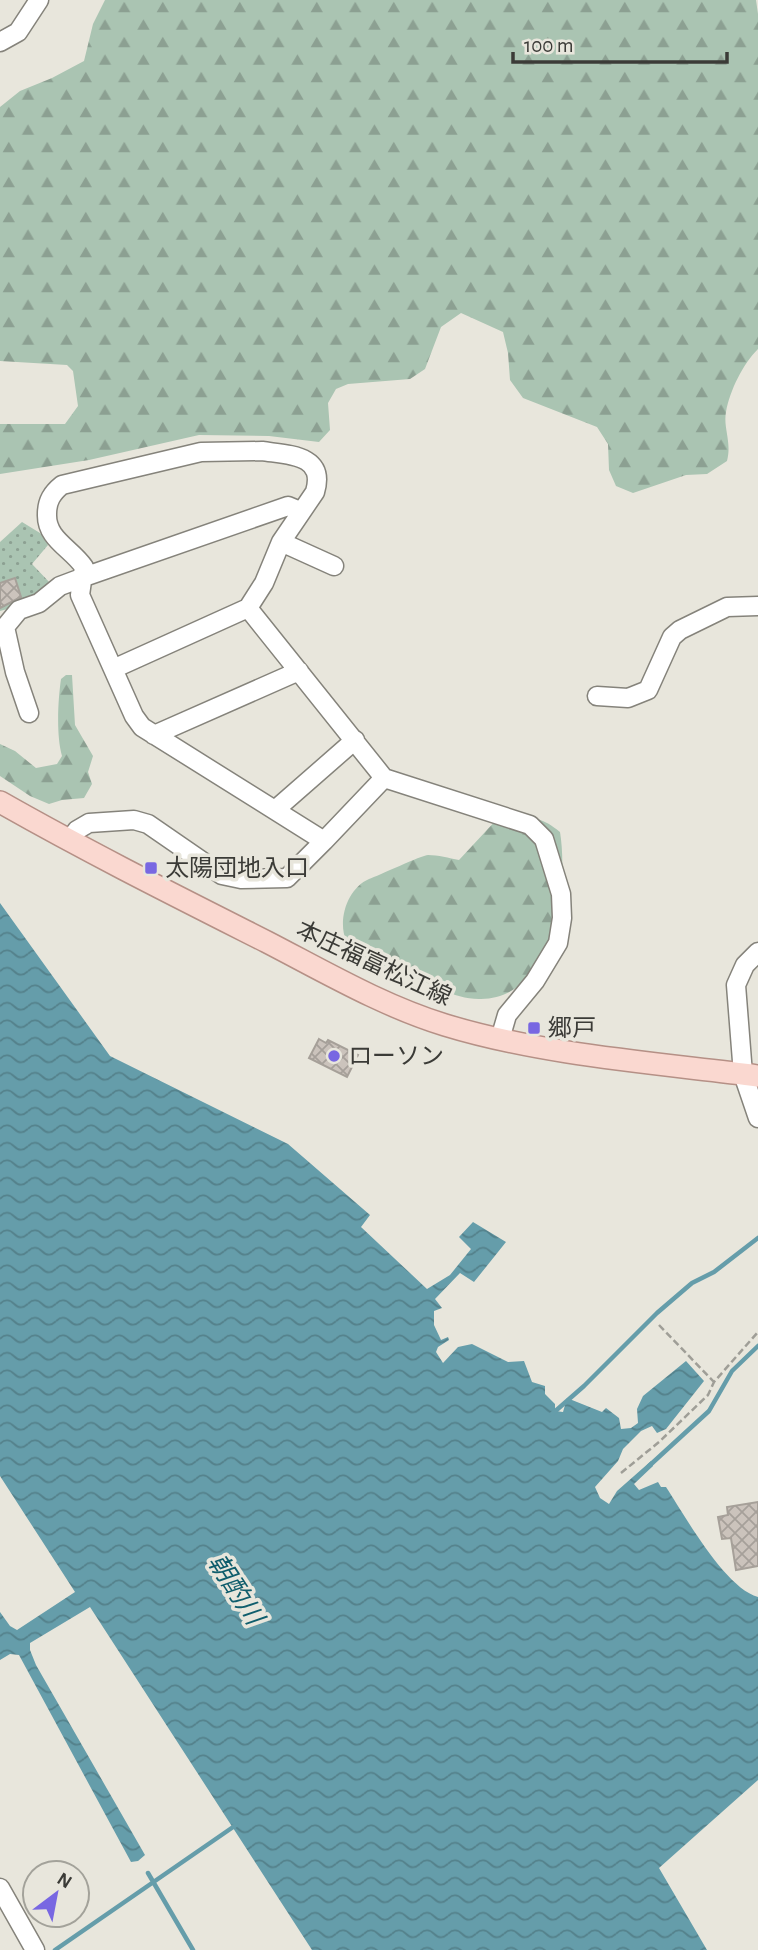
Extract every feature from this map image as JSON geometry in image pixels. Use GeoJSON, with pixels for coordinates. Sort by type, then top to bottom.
{"type":"FeatureCollection","features":[{"type":"Feature","properties":{"kind":"main road","name":"本庄福富松江線"},"geometry":{"type":"LineString","coordinates":[[0,802],[69,841],[389,1003],[443,1025],[567,1051],[751,1075]]}},
{"type":"Feature","properties":{"kind":"street"},"geometry":{"type":"LineString","coordinates":[[0,42],[18,32],[39,0]]}},
{"type":"Feature","properties":{"kind":"street"},"geometry":{"type":"LineString","coordinates":[[113,669],[248,608],[264,583],[281,542],[315,492],[315,470],[310,462],[301,457],[262,451],[201,452],[62,485],[52,493],[47,507],[47,524],[52,536],[84,567],[80,595],[113,669],[134,716],[142,727],[324,841]]}},
{"type":"Feature","properties":{"kind":"street"},"geometry":{"type":"LineString","coordinates":[[29,713],[15,672],[5,627],[19,610],[39,603],[60,586],[84,577],[288,506],[300,512]]}},
{"type":"Feature","properties":{"kind":"street"},"geometry":{"type":"LineString","coordinates":[[281,542],[334,566]]}},
{"type":"Feature","properties":{"kind":"street"},"geometry":{"type":"LineString","coordinates":[[597,696],[628,698],[648,690],[672,637],[680,630],[727,607],[758,606]]}},
{"type":"Feature","properties":{"kind":"street"},"geometry":{"type":"LineString","coordinates":[[248,608],[384,778],[530,825],[544,839],[561,894],[562,918],[558,943],[535,981],[507,1015],[500,1039]]}},
{"type":"Feature","properties":{"kind":"street"},"geometry":{"type":"LineString","coordinates":[[154,735],[299,671]]}},
{"type":"Feature","properties":{"kind":"street"},"geometry":{"type":"LineString","coordinates":[[275,810],[355,740]]}},
{"type":"Feature","properties":{"kind":"street"},"geometry":{"type":"LineString","coordinates":[[69,841],[77,830],[89,823],[134,820],[148,824],[222,875],[241,879],[288,878],[384,778]]}},
{"type":"Feature","properties":{"kind":"street"},"geometry":{"type":"LineString","coordinates":[[758,952],[745,965],[736,985],[758,1118]]}},
{"type":"Feature","properties":{"kind":"street"},"geometry":{"type":"LineString","coordinates":[[0,1888],[35,1950]]}},
{"type":"Feature","properties":{"kind":"path"},"geometry":{"type":"LineString","coordinates":[[659,1325],[714,1382]]}},
{"type":"Feature","properties":{"kind":"path"},"geometry":{"type":"LineString","coordinates":[[621,1473],[708,1395],[714,1382],[758,1332]]}},
{"type":"Feature","properties":{"kind":"green space"},"geometry":{"type":"Polygon","coordinates":[[[105,0],[756,0],[758,349],[742,370],[728,404],[725,418],[729,448],[727,461],[707,474],[686,475],[633,493],[616,486],[609,470],[608,444],[597,427],[523,398],[510,380],[503,332],[461,313],[441,327],[425,369],[410,379],[348,384],[336,389],[328,403],[330,430],[319,442],[269,436],[199,435],[89,460],[0,474],[0,424],[65,424],[78,406],[73,371],[67,365],[0,361],[0,107],[20,91],[84,61],[93,24],[105,0]]]}},
{"type":"Feature","properties":{"kind":"green space"},"geometry":{"type":"Polygon","coordinates":[[[22,522],[40,533],[48,545],[32,564],[51,584],[27,601],[0,611],[0,542],[22,522]]]}},
{"type":"Feature","properties":{"kind":"green space"},"geometry":{"type":"Polygon","coordinates":[[[72,675],[75,725],[93,756],[88,772],[92,784],[84,798],[49,804],[30,796],[0,776],[0,744],[15,751],[36,768],[57,764],[62,756],[58,728],[60,687],[61,679],[72,675]]]}},
{"type":"Feature","properties":{"kind":"green space"},"geometry":{"type":"Polygon","coordinates":[[[499,817],[538,819],[560,832],[562,881],[558,909],[551,936],[540,960],[525,980],[506,994],[471,999],[362,958],[349,947],[343,926],[344,914],[347,903],[360,885],[424,856],[459,860],[499,817]]]}},
{"type":"Feature","properties":{"kind":"water","name":"朝酌川"},"geometry":{"type":"Polygon","coordinates":[[[0,903],[110,1056],[288,1144],[370,1215],[361,1227],[427,1289],[450,1275],[471,1249],[459,1237],[473,1222],[506,1242],[474,1282],[460,1273],[435,1299],[442,1308],[434,1311],[434,1325],[441,1340],[448,1337],[449,1340],[438,1347],[436,1352],[443,1363],[458,1347],[472,1344],[508,1362],[524,1361],[532,1382],[545,1386],[545,1394],[555,1404],[555,1411],[563,1412],[567,1398],[602,1412],[606,1408],[619,1418],[621,1429],[631,1428],[638,1423],[637,1409],[643,1396],[686,1361],[704,1381],[666,1429],[657,1433],[652,1426],[641,1431],[623,1449],[618,1461],[595,1487],[600,1498],[609,1504],[617,1491],[651,1461],[653,1466],[634,1484],[639,1490],[658,1482],[661,1487],[666,1487],[719,1566],[745,1591],[758,1597],[758,1780],[659,1868],[707,1950],[312,1950],[90,1607],[30,1643],[30,1650],[36,1665],[145,1855],[138,1861],[131,1862],[19,1655],[10,1654],[0,1660],[0,1612],[10,1626],[17,1630],[75,1592],[0,1476],[0,903]]]}},
{"type":"Feature","properties":{"kind":"building"},"geometry":{"type":"Polygon","coordinates":[[[15,578],[21,597],[0,608],[0,583],[15,578]]]}},
{"type":"Feature","properties":{"kind":"building","name":"ローソン"},"geometry":{"type":"Polygon","coordinates":[[[319,1039],[326,1043],[328,1040],[358,1055],[347,1077],[309,1058],[319,1039]]]}},
{"type":"Feature","properties":{"kind":"building"},"geometry":{"type":"Polygon","coordinates":[[[758,1502],[758,1566],[736,1570],[731,1538],[722,1539],[718,1517],[728,1515],[727,1507],[758,1502]]]}},
{"type":"Feature","properties":{"kind":"waterway"},"geometry":{"type":"LineString","coordinates":[[552,1414],[692,1283],[714,1272],[758,1238]]}},
{"type":"Feature","properties":{"kind":"waterway"},"geometry":{"type":"LineString","coordinates":[[649,1466],[709,1411],[732,1371],[758,1346]]}},
{"type":"Feature","properties":{"kind":"waterway"},"geometry":{"type":"LineString","coordinates":[[55,1950],[236,1825]]}},
{"type":"Feature","properties":{"kind":"waterway"},"geometry":{"type":"LineString","coordinates":[[148,1873],[193,1950]]}},
{"type":"Feature","properties":{"kind":"place","name":"太陽団地入口"},"geometry":{"type":"Point","coordinates":[151,868]}},
{"type":"Feature","properties":{"kind":"place","name":"郷戸"},"geometry":{"type":"Point","coordinates":[534,1028]}},
{"type":"Feature","properties":{"kind":"place","name":"ローソン"},"geometry":{"type":"Point","coordinates":[334,1056]}}]}
